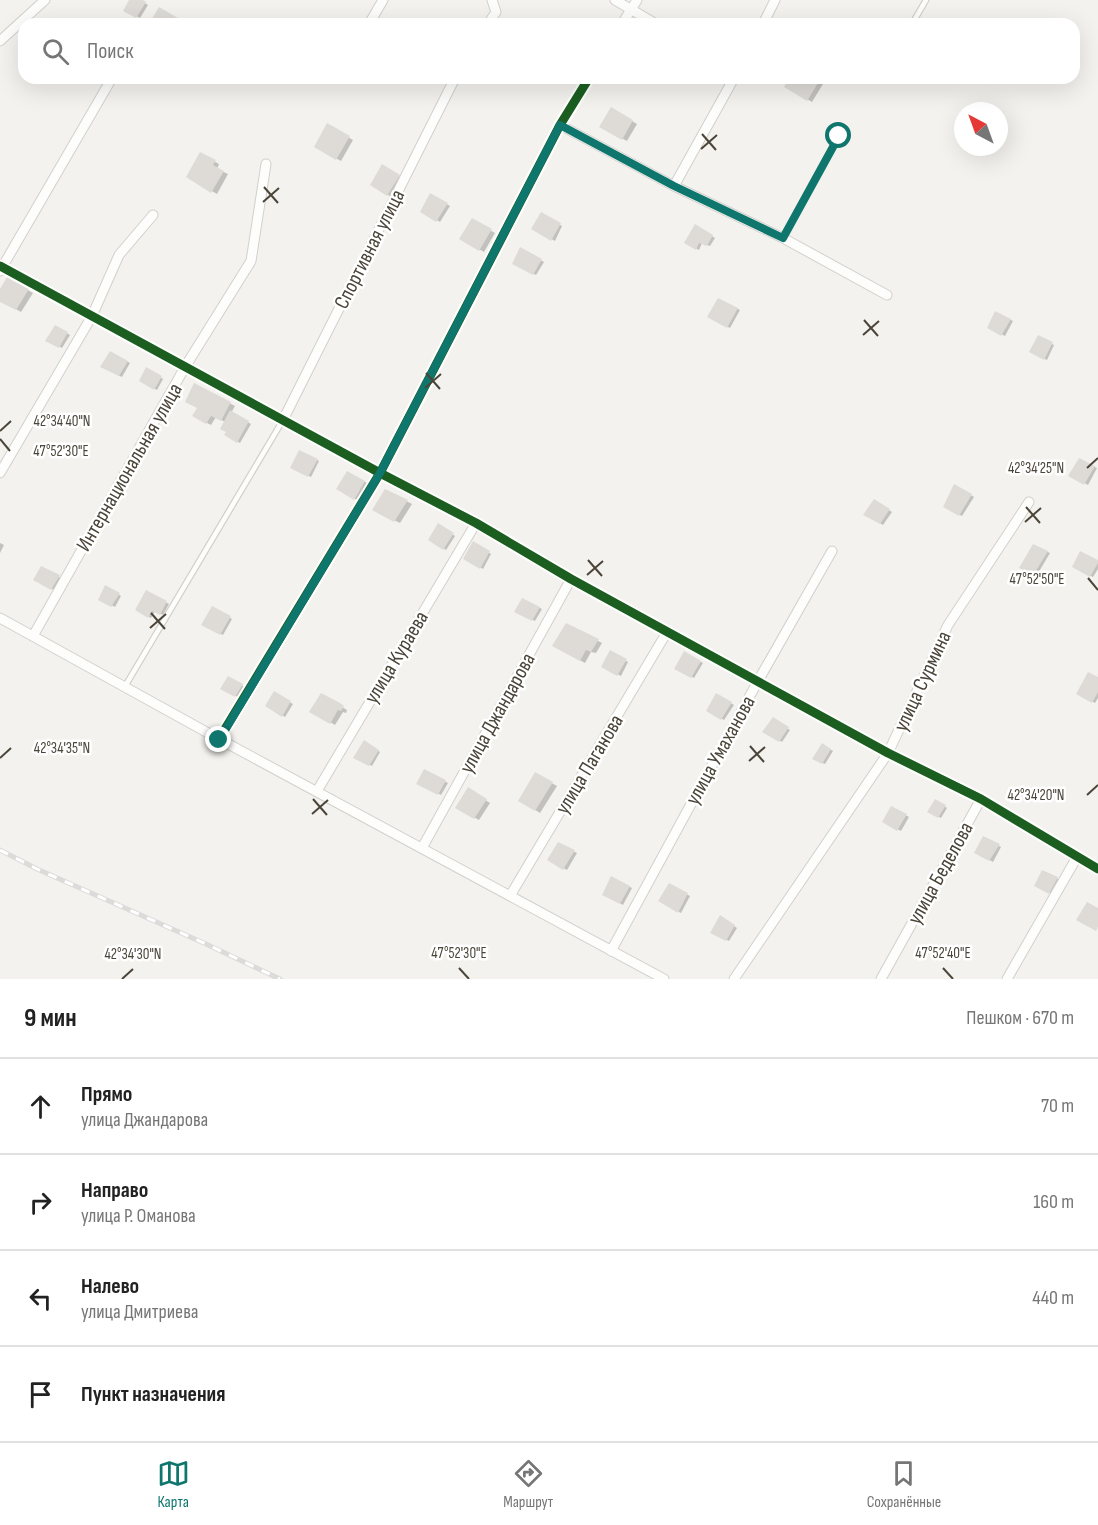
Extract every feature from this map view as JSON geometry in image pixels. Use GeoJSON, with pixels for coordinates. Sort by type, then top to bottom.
{"type":"FeatureCollection","features":[{"type":"Feature","properties":{"kind":"street"},"geometry":{"type":"LineString","coordinates":[[26,18],[45,0]]}},
{"type":"Feature","properties":{"kind":"street"},"geometry":{"type":"LineString","coordinates":[[372,18],[383,0]]}},
{"type":"Feature","properties":{"kind":"street"},"geometry":{"type":"LineString","coordinates":[[492,0],[496,12],[492,18]]}},
{"type":"Feature","properties":{"kind":"street"},"geometry":{"type":"LineString","coordinates":[[615,0],[645,18]]}},
{"type":"Feature","properties":{"kind":"street"},"geometry":{"type":"LineString","coordinates":[[626,18],[637,0]]}},
{"type":"Feature","properties":{"kind":"street"},"geometry":{"type":"LineString","coordinates":[[766,18],[775,0]]}},
{"type":"Feature","properties":{"kind":"street"},"geometry":{"type":"LineString","coordinates":[[0,41],[18,25]]}},
{"type":"Feature","properties":{"kind":"street"},"geometry":{"type":"LineString","coordinates":[[0,26],[13,30]]}},
{"type":"Feature","properties":{"kind":"street"},"geometry":{"type":"LineString","coordinates":[[108,84],[1,268],[476,524],[888,753],[981,799],[1098,869]]}},
{"type":"Feature","properties":{"kind":"street","name":"Спортивная улица"},"geometry":{"type":"LineString","coordinates":[[283,420],[452,84]]}},
{"type":"Feature","properties":{"kind":"street"},"geometry":{"type":"LineString","coordinates":[[219,740],[380,473],[560,125],[585,84]]}},
{"type":"Feature","properties":{"kind":"street"},"geometry":{"type":"LineString","coordinates":[[674,186],[731,84]]}},
{"type":"Feature","properties":{"kind":"street"},"geometry":{"type":"LineString","coordinates":[[560,125],[674,186],[783,238],[887,295]]}},
{"type":"Feature","properties":{"kind":"street","name":"Интернациональная улица"},"geometry":{"type":"LineString","coordinates":[[33,636],[185,367],[251,261],[266,164]]}},
{"type":"Feature","properties":{"kind":"street"},"geometry":{"type":"LineString","coordinates":[[0,473],[92,316],[119,255],[153,215]]}},
{"type":"Feature","properties":{"kind":"street","name":"улица Сурмина"},"geometry":{"type":"LineString","coordinates":[[734,979],[888,753],[948,625],[1029,502]]}},
{"type":"Feature","properties":{"kind":"street","name":"улица Кураева"},"geometry":{"type":"LineString","coordinates":[[316,791],[476,524]]}},
{"type":"Feature","properties":{"kind":"street","name":"улица Умаханова"},"geometry":{"type":"LineString","coordinates":[[611,951],[758,681],[832,551]]}},
{"type":"Feature","properties":{"kind":"street","name":"улица Джандарова"},"geometry":{"type":"LineString","coordinates":[[422,848],[572,579]]}},
{"type":"Feature","properties":{"kind":"street"},"geometry":{"type":"LineString","coordinates":[[0,618],[219,740],[664,979]]}},
{"type":"Feature","properties":{"kind":"street","name":"улица Паганова"},"geometry":{"type":"LineString","coordinates":[[510,896],[667,632]]}},
{"type":"Feature","properties":{"kind":"street","name":"улица Беделова"},"geometry":{"type":"LineString","coordinates":[[881,979],[981,799]]}},
{"type":"Feature","properties":{"kind":"street"},"geometry":{"type":"LineString","coordinates":[[1007,979],[1077,857]]}},
{"type":"Feature","properties":{"kind":"lane"},"geometry":{"type":"LineString","coordinates":[[916,18],[926,0]]}},
{"type":"Feature","properties":{"kind":"lane"},"geometry":{"type":"LineString","coordinates":[[783,238],[839,136]]}},
{"type":"Feature","properties":{"kind":"lane"},"geometry":{"type":"LineString","coordinates":[[124,688],[283,420]]}},
{"type":"Feature","properties":{"kind":"building"},"geometry":{"type":"Polygon","coordinates":[[[129,0],[146,2],[136,18],[123,11],[129,0]]]}},
{"type":"Feature","properties":{"kind":"building"},"geometry":{"type":"Polygon","coordinates":[[[159,7],[178,18],[153,18],[159,7]]]}},
{"type":"Feature","properties":{"kind":"building"},"geometry":{"type":"Polygon","coordinates":[[[786,84],[817,84],[807,101],[784,87],[786,84]]]}},
{"type":"Feature","properties":{"kind":"building"},"geometry":{"type":"Polygon","coordinates":[[[611,107],[633,120],[622,140],[599,127],[611,107]]]}},
{"type":"Feature","properties":{"kind":"building"},"geometry":{"type":"Polygon","coordinates":[[[327,123],[350,136],[336,160],[314,147],[327,123]]]}},
{"type":"Feature","properties":{"kind":"building"},"geometry":{"type":"Polygon","coordinates":[[[200,152],[216,160],[213,165],[224,171],[211,193],[186,177],[200,152]]]}},
{"type":"Feature","properties":{"kind":"building"},"geometry":{"type":"Polygon","coordinates":[[[382,164],[400,175],[387,196],[370,185],[382,164]]]}},
{"type":"Feature","properties":{"kind":"building"},"geometry":{"type":"Polygon","coordinates":[[[430,193],[448,203],[436,222],[420,212],[430,193]]]}},
{"type":"Feature","properties":{"kind":"building"},"geometry":{"type":"Polygon","coordinates":[[[541,212],[561,223],[551,241],[531,229],[541,212]]]}},
{"type":"Feature","properties":{"kind":"building"},"geometry":{"type":"Polygon","coordinates":[[[472,218],[492,229],[479,251],[459,239],[472,218]]]}},
{"type":"Feature","properties":{"kind":"building"},"geometry":{"type":"Polygon","coordinates":[[[695,224],[713,235],[707,246],[699,243],[696,250],[684,243],[695,224]]]}},
{"type":"Feature","properties":{"kind":"building"},"geometry":{"type":"Polygon","coordinates":[[[520,247],[542,259],[533,275],[512,264],[520,247]]]}},
{"type":"Feature","properties":{"kind":"building"},"geometry":{"type":"Polygon","coordinates":[[[7,277],[29,289],[16,310],[0,302],[0,289],[7,277]]]}},
{"type":"Feature","properties":{"kind":"building"},"geometry":{"type":"Polygon","coordinates":[[[718,298],[738,308],[727,328],[707,317],[718,298]]]}},
{"type":"Feature","properties":{"kind":"building"},"geometry":{"type":"Polygon","coordinates":[[[995,311],[1011,319],[1001,336],[987,328],[995,311]]]}},
{"type":"Feature","properties":{"kind":"building"},"geometry":{"type":"Polygon","coordinates":[[[55,325],[68,332],[59,348],[45,341],[55,325]]]}},
{"type":"Feature","properties":{"kind":"building"},"geometry":{"type":"Polygon","coordinates":[[[1038,335],[1053,342],[1044,360],[1029,352],[1038,335]]]}},
{"type":"Feature","properties":{"kind":"building"},"geometry":{"type":"Polygon","coordinates":[[[110,351],[128,361],[119,376],[100,367],[110,351]]]}},
{"type":"Feature","properties":{"kind":"building"},"geometry":{"type":"Polygon","coordinates":[[[146,367],[162,376],[154,390],[139,381],[146,367]]]}},
{"type":"Feature","properties":{"kind":"building"},"geometry":{"type":"Polygon","coordinates":[[[194,383],[231,402],[221,421],[211,416],[206,424],[192,416],[197,408],[185,402],[194,383]]]}},
{"type":"Feature","properties":{"kind":"building"},"geometry":{"type":"Polygon","coordinates":[[[230,410],[249,421],[237,443],[224,435],[226,432],[220,429],[230,410]]]}},
{"type":"Feature","properties":{"kind":"building"},"geometry":{"type":"Polygon","coordinates":[[[299,450],[318,459],[308,477],[290,468],[299,450]]]}},
{"type":"Feature","properties":{"kind":"building"},"geometry":{"type":"Polygon","coordinates":[[[1079,458],[1095,466],[1084,485],[1068,476],[1079,458]]]}},
{"type":"Feature","properties":{"kind":"building"},"geometry":{"type":"Polygon","coordinates":[[[347,471],[365,481],[354,500],[336,489],[347,471]]]}},
{"type":"Feature","properties":{"kind":"building"},"geometry":{"type":"Polygon","coordinates":[[[954,484],[972,494],[959,516],[943,507],[954,484]]]}},
{"type":"Feature","properties":{"kind":"building"},"geometry":{"type":"Polygon","coordinates":[[[385,489],[408,500],[394,522],[372,510],[385,489]]]}},
{"type":"Feature","properties":{"kind":"building"},"geometry":{"type":"Polygon","coordinates":[[[874,499],[890,509],[880,524],[863,515],[874,499]]]}},
{"type":"Feature","properties":{"kind":"building"},"geometry":{"type":"Polygon","coordinates":[[[438,523],[454,533],[443,550],[428,540],[438,523]]]}},
{"type":"Feature","properties":{"kind":"building"},"geometry":{"type":"Polygon","coordinates":[[[473,541],[490,551],[480,569],[463,559],[473,541]]]}},
{"type":"Feature","properties":{"kind":"building"},"geometry":{"type":"Polygon","coordinates":[[[1033,544],[1048,551],[1034,574],[1019,568],[1033,544]]]}},
{"type":"Feature","properties":{"kind":"building"},"geometry":{"type":"Polygon","coordinates":[[[1080,551],[1098,560],[1090,577],[1072,567],[1080,551]]]}},
{"type":"Feature","properties":{"kind":"building"},"geometry":{"type":"Polygon","coordinates":[[[41,566],[60,575],[51,590],[33,580],[41,566]]]}},
{"type":"Feature","properties":{"kind":"building"},"geometry":{"type":"Polygon","coordinates":[[[105,585],[120,593],[111,607],[98,600],[105,585]]]}},
{"type":"Feature","properties":{"kind":"building"},"geometry":{"type":"Polygon","coordinates":[[[146,590],[167,601],[160,615],[152,611],[148,618],[135,610],[146,590]]]}},
{"type":"Feature","properties":{"kind":"building"},"geometry":{"type":"Polygon","coordinates":[[[522,598],[540,607],[532,621],[514,612],[522,598]]]}},
{"type":"Feature","properties":{"kind":"building"},"geometry":{"type":"Polygon","coordinates":[[[212,606],[231,616],[220,635],[201,625],[212,606]]]}},
{"type":"Feature","properties":{"kind":"building"},"geometry":{"type":"Polygon","coordinates":[[[566,623],[599,639],[591,652],[586,650],[580,661],[552,646],[566,623]]]}},
{"type":"Feature","properties":{"kind":"building"},"geometry":{"type":"Polygon","coordinates":[[[610,650],[627,659],[617,676],[601,667],[610,650]]]}},
{"type":"Feature","properties":{"kind":"building"},"geometry":{"type":"Polygon","coordinates":[[[684,651],[701,661],[691,678],[674,669],[684,651]]]}},
{"type":"Feature","properties":{"kind":"building"},"geometry":{"type":"Polygon","coordinates":[[[1088,672],[1098,677],[1098,692],[1092,703],[1076,694],[1088,672]]]}},
{"type":"Feature","properties":{"kind":"building"},"geometry":{"type":"Polygon","coordinates":[[[228,676],[243,684],[235,697],[220,689],[228,676]]]}},
{"type":"Feature","properties":{"kind":"building"},"geometry":{"type":"Polygon","coordinates":[[[274,691],[291,701],[282,717],[265,706],[274,691]]]}},
{"type":"Feature","properties":{"kind":"building"},"geometry":{"type":"Polygon","coordinates":[[[321,693],[344,706],[341,711],[338,710],[330,724],[309,712],[321,693]]]}},
{"type":"Feature","properties":{"kind":"building"},"geometry":{"type":"Polygon","coordinates":[[[716,693],[732,702],[721,720],[706,711],[716,693]]]}},
{"type":"Feature","properties":{"kind":"building"},"geometry":{"type":"Polygon","coordinates":[[[773,717],[789,727],[779,742],[762,732],[773,717]]]}},
{"type":"Feature","properties":{"kind":"building"},"geometry":{"type":"Polygon","coordinates":[[[364,740],[379,750],[369,766],[353,758],[364,740]]]}},
{"type":"Feature","properties":{"kind":"building"},"geometry":{"type":"Polygon","coordinates":[[[822,743],[831,749],[822,764],[812,759],[822,743]]]}},
{"type":"Feature","properties":{"kind":"building"},"geometry":{"type":"Polygon","coordinates":[[[424,769],[446,780],[438,795],[416,784],[424,769]]]}},
{"type":"Feature","properties":{"kind":"building"},"geometry":{"type":"Polygon","coordinates":[[[535,772],[553,782],[535,811],[518,801],[535,772]]]}},
{"type":"Feature","properties":{"kind":"building"},"geometry":{"type":"Polygon","coordinates":[[[468,787],[487,799],[474,819],[455,808],[468,787]]]}},
{"type":"Feature","properties":{"kind":"building"},"geometry":{"type":"Polygon","coordinates":[[[935,799],[946,805],[938,818],[927,812],[935,799]]]}},
{"type":"Feature","properties":{"kind":"building"},"geometry":{"type":"Polygon","coordinates":[[[891,806],[907,814],[897,831],[882,822],[891,806]]]}},
{"type":"Feature","properties":{"kind":"building"},"geometry":{"type":"Polygon","coordinates":[[[983,836],[1000,844],[989,861],[974,853],[983,836]]]}},
{"type":"Feature","properties":{"kind":"building"},"geometry":{"type":"Polygon","coordinates":[[[558,842],[575,850],[563,870],[547,860],[558,842]]]}},
{"type":"Feature","properties":{"kind":"building"},"geometry":{"type":"Polygon","coordinates":[[[1042,870],[1058,877],[1049,894],[1034,886],[1042,870]]]}},
{"type":"Feature","properties":{"kind":"building"},"geometry":{"type":"Polygon","coordinates":[[[611,876],[630,886],[620,904],[602,895],[611,876]]]}},
{"type":"Feature","properties":{"kind":"building"},"geometry":{"type":"Polygon","coordinates":[[[669,883],[688,893],[678,913],[658,901],[669,883]]]}},
{"type":"Feature","properties":{"kind":"building"},"geometry":{"type":"Polygon","coordinates":[[[1087,902],[1098,908],[1096,931],[1076,920],[1087,902]]]}},
{"type":"Feature","properties":{"kind":"building"},"geometry":{"type":"Polygon","coordinates":[[[720,915],[735,925],[726,941],[710,933],[720,915]]]}},
{"type":"Feature","properties":{"kind":"railway"},"geometry":{"type":"LineString","coordinates":[[0,850],[280,979]]}},
{"type":"Feature","properties":{"kind":"cycle path"},"geometry":{"type":"LineString","coordinates":[[219,739],[380,473],[560,125],[585,84]]}},
{"type":"Feature","properties":{"kind":"cycle path"},"geometry":{"type":"LineString","coordinates":[[0,266],[476,523],[571,579],[888,753],[981,799],[1098,869]]}},
{"type":"Feature","properties":{"kind":"route"},"geometry":{"type":"LineString","coordinates":[[219,740],[380,473],[560,125],[674,186],[783,238],[839,136]]}}]}
